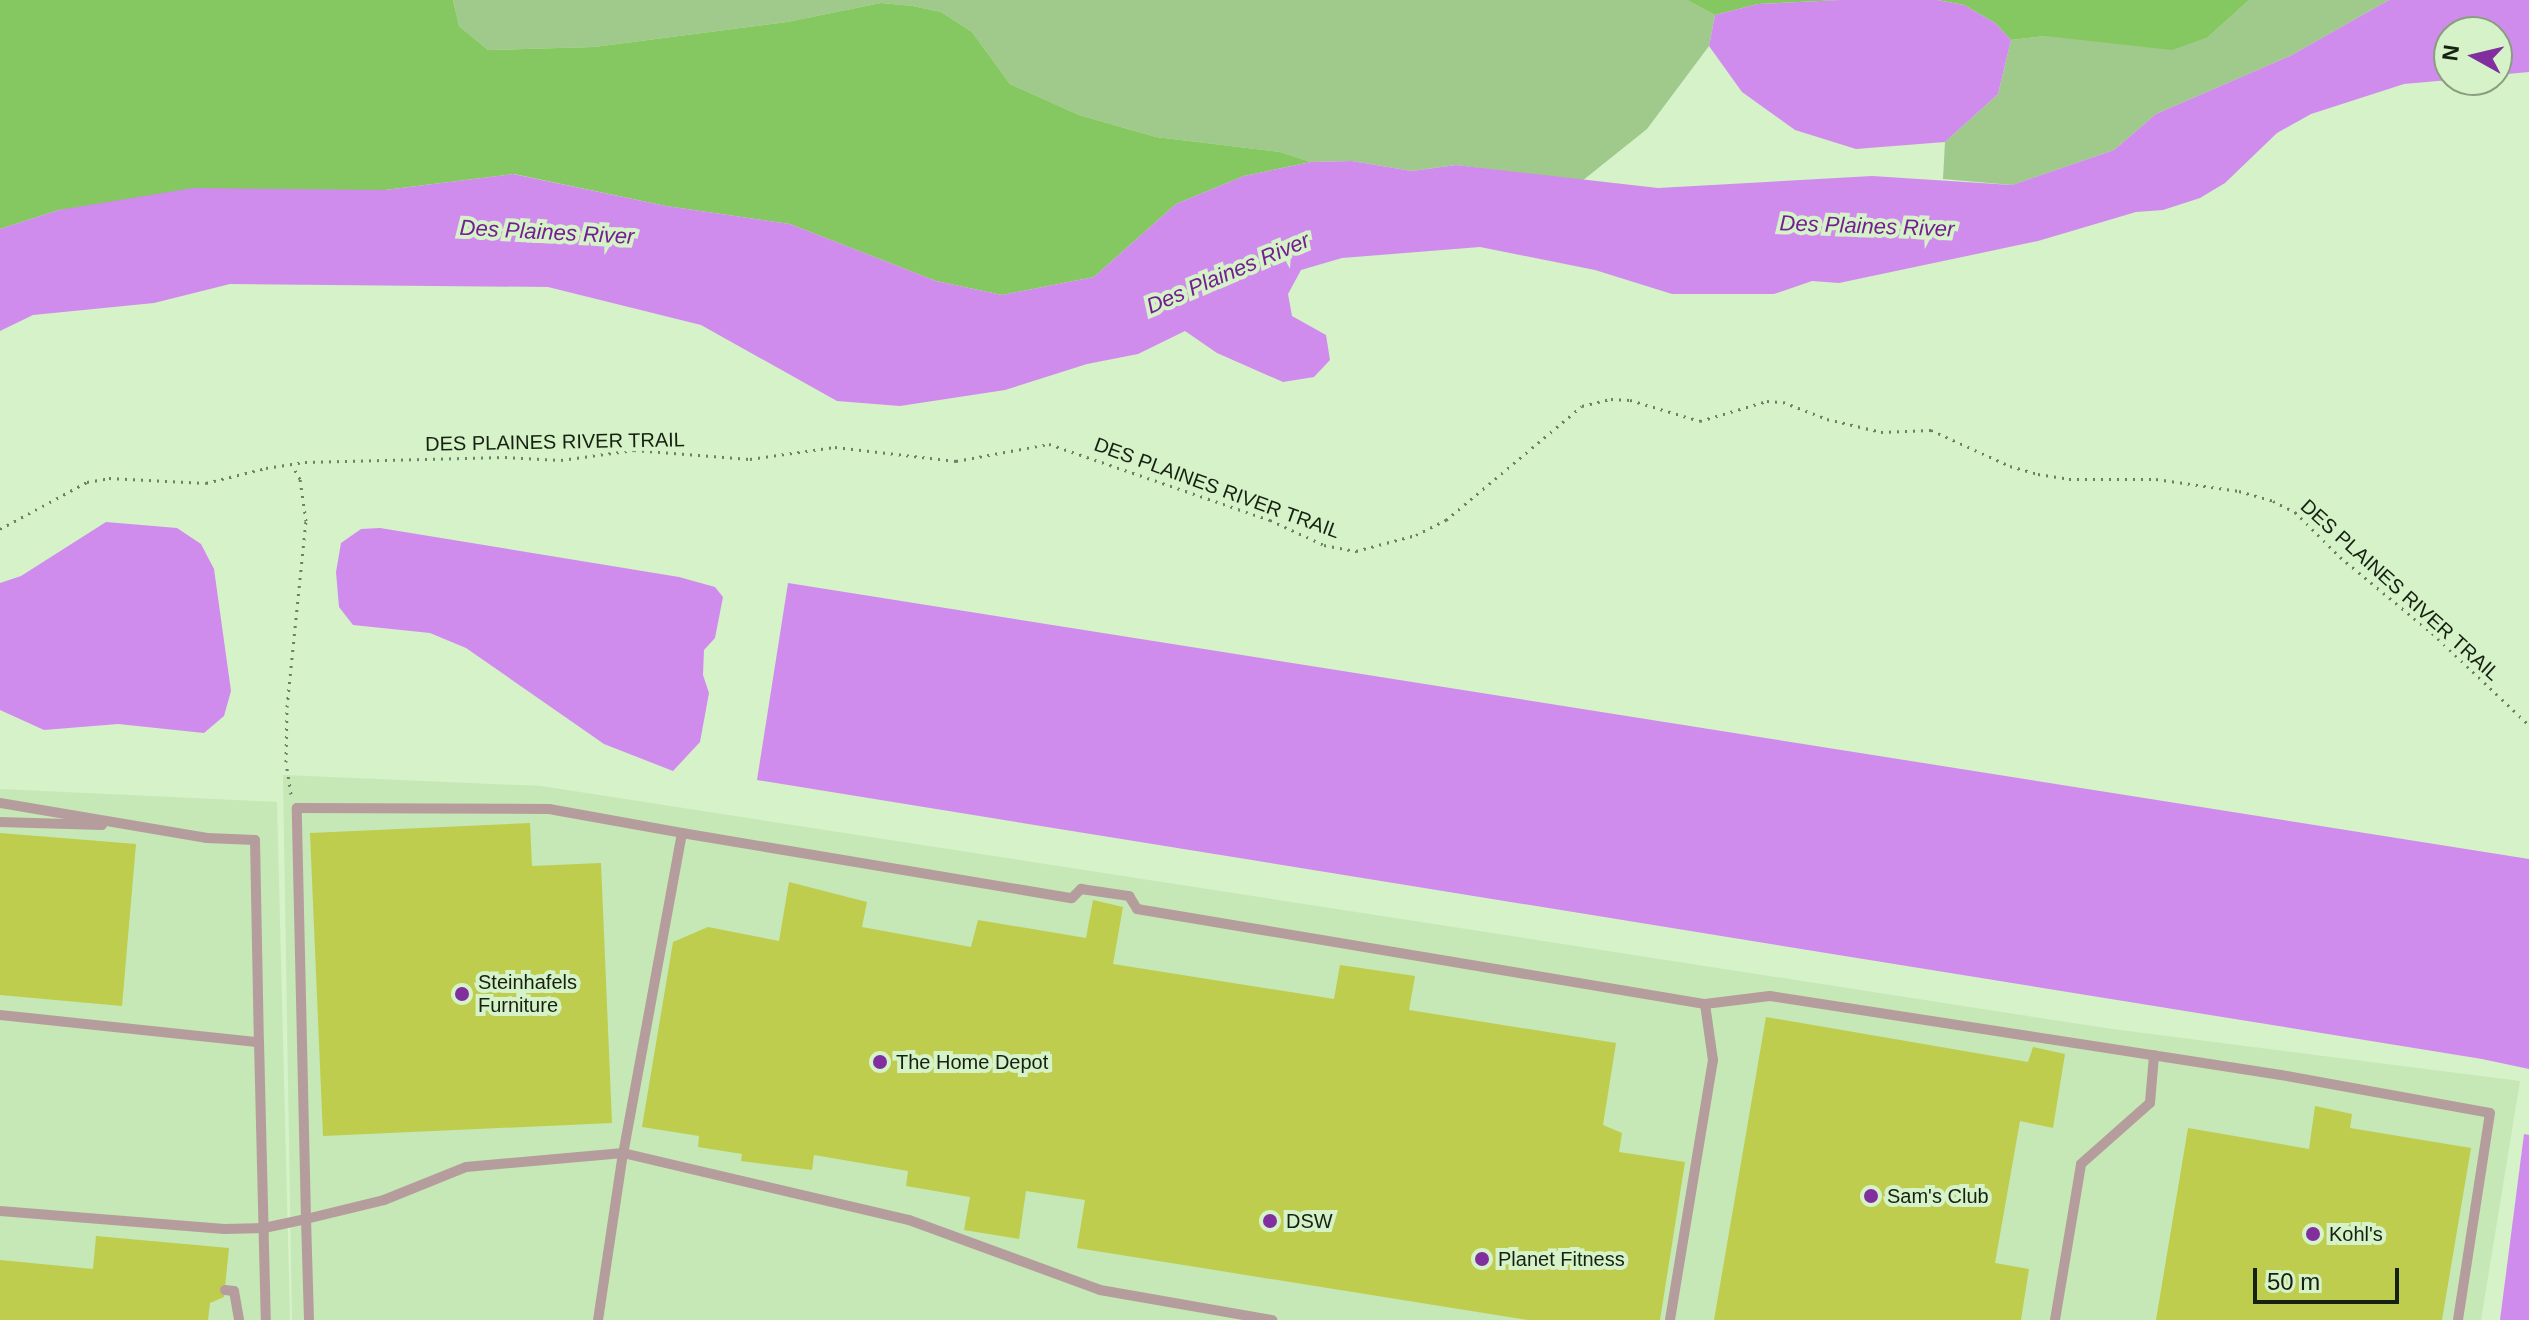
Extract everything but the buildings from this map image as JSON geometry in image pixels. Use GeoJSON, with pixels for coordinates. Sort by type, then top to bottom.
{"type":"FeatureCollection","features":[{"type":"Feature","properties":{"kind":"lane"},"geometry":{"type":"LineString","coordinates":[[0,803],[207,838],[255,840],[266,1320]]}},
{"type":"Feature","properties":{"kind":"lane"},"geometry":{"type":"LineString","coordinates":[[309,1320],[297,808],[549,809],[1072,898],[1081,889],[1129,896],[1137,909],[1705,1004],[1770,996],[2154,1055],[2490,1113],[2458,1320]]}},
{"type":"Feature","properties":{"kind":"lane"},"geometry":{"type":"LineString","coordinates":[[0,822],[138,826]]}},
{"type":"Feature","properties":{"kind":"lane"},"geometry":{"type":"LineString","coordinates":[[598,1320],[623,1153],[682,833]]}},
{"type":"Feature","properties":{"kind":"lane"},"geometry":{"type":"LineString","coordinates":[[1670,1320],[1713,1060],[1705,1004]]}},
{"type":"Feature","properties":{"kind":"lane"},"geometry":{"type":"LineString","coordinates":[[0,1015],[259,1042]]}},
{"type":"Feature","properties":{"kind":"lane"},"geometry":{"type":"LineString","coordinates":[[2055,1320],[2081,1164],[2150,1103],[2154,1055]]}},
{"type":"Feature","properties":{"kind":"lane"},"geometry":{"type":"LineString","coordinates":[[0,1211],[171,1225],[264,1228],[384,1200],[466,1167],[623,1153],[909,1220],[1100,1290],[1272,1320]]}},
{"type":"Feature","properties":{"kind":"lane"},"geometry":{"type":"LineString","coordinates":[[225,1290],[234,1291],[239,1320]]}},
{"type":"Feature","properties":{"kind":"path","name":"DES PLAINES RIVER TRAIL"},"geometry":{"type":"LineString","coordinates":[[0,529],[87,482],[133,477],[206,483],[292,464],[505,457],[561,460],[634,450],[750,459],[835,447],[956,461],[1049,444],[1270,520],[1324,545],[1356,551],[1416,535],[1446,520],[1582,406],[1611,399],[1630,400],[1700,421],[1717,419],[1756,403],[1783,402],[1827,419],[1881,432],[1931,430],[2010,466],[2038,474],[2069,479],[2156,479],[2239,491],[2273,501],[2295,512],[2340,557],[2432,633],[2529,725]]}},
{"type":"Feature","properties":{"kind":"path"},"geometry":{"type":"LineString","coordinates":[[292,464],[300,479],[306,521],[287,707],[286,762],[289,791],[297,808]]}},
{"type":"Feature","properties":{"kind":"shaded area"},"geometry":{"type":"Polygon","coordinates":[[[453,0],[1687,0],[1715,15],[1709,46],[1647,129],[1582,181],[1456,165],[1412,171],[1352,161],[1311,162],[1280,152],[1156,137],[1079,115],[1010,84],[972,32],[941,12],[913,6],[881,3],[787,22],[594,47],[488,50],[459,26],[453,0]]]}},
{"type":"Feature","properties":{"kind":"shaded area"},"geometry":{"type":"Polygon","coordinates":[[[2249,0],[2389,0],[2290,56],[2156,114],[2114,150],[2012,185],[1943,179],[1945,142],[1998,94],[2011,40],[2045,36],[2208,37],[2249,0]]]}},
{"type":"Feature","properties":{"kind":"shaded area"},"geometry":{"type":"Polygon","coordinates":[[[283,775],[541,786],[2112,1029],[2520,1081],[2481,1320],[292,1320],[283,775]]]}},
{"type":"Feature","properties":{"kind":"shaded area"},"geometry":{"type":"Polygon","coordinates":[[[0,789],[277,802],[290,1320],[0,1320],[0,789]]]}},
{"type":"Feature","properties":{"kind":"green space"},"geometry":{"type":"Polygon","coordinates":[[[0,0],[453,0],[459,26],[488,50],[594,47],[787,22],[881,3],[913,6],[941,12],[972,32],[1010,84],[1079,115],[1156,137],[1280,152],[1311,162],[1244,176],[1176,204],[1094,277],[1002,295],[936,281],[790,224],[666,206],[514,174],[385,190],[59,210],[0,229],[0,0]]]}},
{"type":"Feature","properties":{"kind":"green space"},"geometry":{"type":"Polygon","coordinates":[[[1687,0],[1840,0],[1758,4],[1715,15],[1687,0]]]}},
{"type":"Feature","properties":{"kind":"green space"},"geometry":{"type":"Polygon","coordinates":[[[1937,0],[2249,0],[2208,37],[2172,50],[2045,36],[2011,40],[1995,23],[1964,5],[1937,0]]]}},
{"type":"Feature","properties":{"kind":"water"},"geometry":{"type":"Polygon","coordinates":[[[1937,0],[1964,5],[1995,23],[2011,40],[1998,94],[1945,142],[1856,149],[1795,130],[1742,92],[1709,46],[1715,15],[1758,4],[1937,0]]]}},
{"type":"Feature","properties":{"kind":"water","name":"Des Plaines River"},"geometry":{"type":"Polygon","coordinates":[[[2389,0],[2529,0],[2529,72],[2513,74],[2513,16],[2433,16],[2433,81],[2404,84],[2311,114],[2277,133],[2225,183],[2200,198],[2163,210],[2136,212],[2038,241],[1839,283],[1812,281],[1774,294],[1672,294],[1595,270],[1480,247],[1342,258],[1301,270],[1288,294],[1292,316],[1326,335],[1330,360],[1314,377],[1283,382],[1217,353],[1185,331],[1138,354],[1087,364],[1005,390],[900,406],[837,401],[701,325],[548,287],[230,284],[154,303],[33,315],[0,331],[0,229],[59,210],[193,188],[385,190],[513,174],[666,206],[790,224],[936,281],[1002,295],[1094,277],[1176,204],[1244,176],[1311,162],[1352,161],[1412,171],[1456,165],[1658,188],[1872,176],[2012,185],[2114,150],[2156,114],[2290,56],[2389,0]]]}},
{"type":"Feature","properties":{"kind":"water"},"geometry":{"type":"Polygon","coordinates":[[[106,522],[177,528],[201,544],[214,569],[231,691],[224,716],[204,733],[118,724],[44,730],[0,710],[0,583],[21,576],[106,522]]]}},
{"type":"Feature","properties":{"kind":"water"},"geometry":{"type":"Polygon","coordinates":[[[380,528],[679,577],[715,587],[723,597],[715,638],[704,650],[703,675],[709,693],[700,742],[673,771],[604,744],[466,648],[430,633],[353,625],[339,607],[336,572],[341,543],[361,529],[380,528]]]}},
{"type":"Feature","properties":{"kind":"water"},"geometry":{"type":"Polygon","coordinates":[[[788,583],[2529,859],[2529,1069],[757,780],[788,583]]]}},
{"type":"Feature","properties":{"kind":"water"},"geometry":{"type":"Polygon","coordinates":[[[2524,1134],[2529,1135],[2529,1320],[2500,1320],[2524,1134]]]}},
{"type":"Feature","properties":{"kind":"place","name":"Steinhafels Furniture"},"geometry":{"type":"Point","coordinates":[462,994]}},
{"type":"Feature","properties":{"kind":"place","name":"The Home Depot"},"geometry":{"type":"Point","coordinates":[880,1062]}},
{"type":"Feature","properties":{"kind":"place","name":"Sam's Club"},"geometry":{"type":"Point","coordinates":[1871,1196]}},
{"type":"Feature","properties":{"kind":"place","name":"DSW"},"geometry":{"type":"Point","coordinates":[1270,1221]}},
{"type":"Feature","properties":{"kind":"place","name":"Kohl's"},"geometry":{"type":"Point","coordinates":[2313,1234]}},
{"type":"Feature","properties":{"kind":"place","name":"Planet Fitness"},"geometry":{"type":"Point","coordinates":[1482,1259]}}]}
